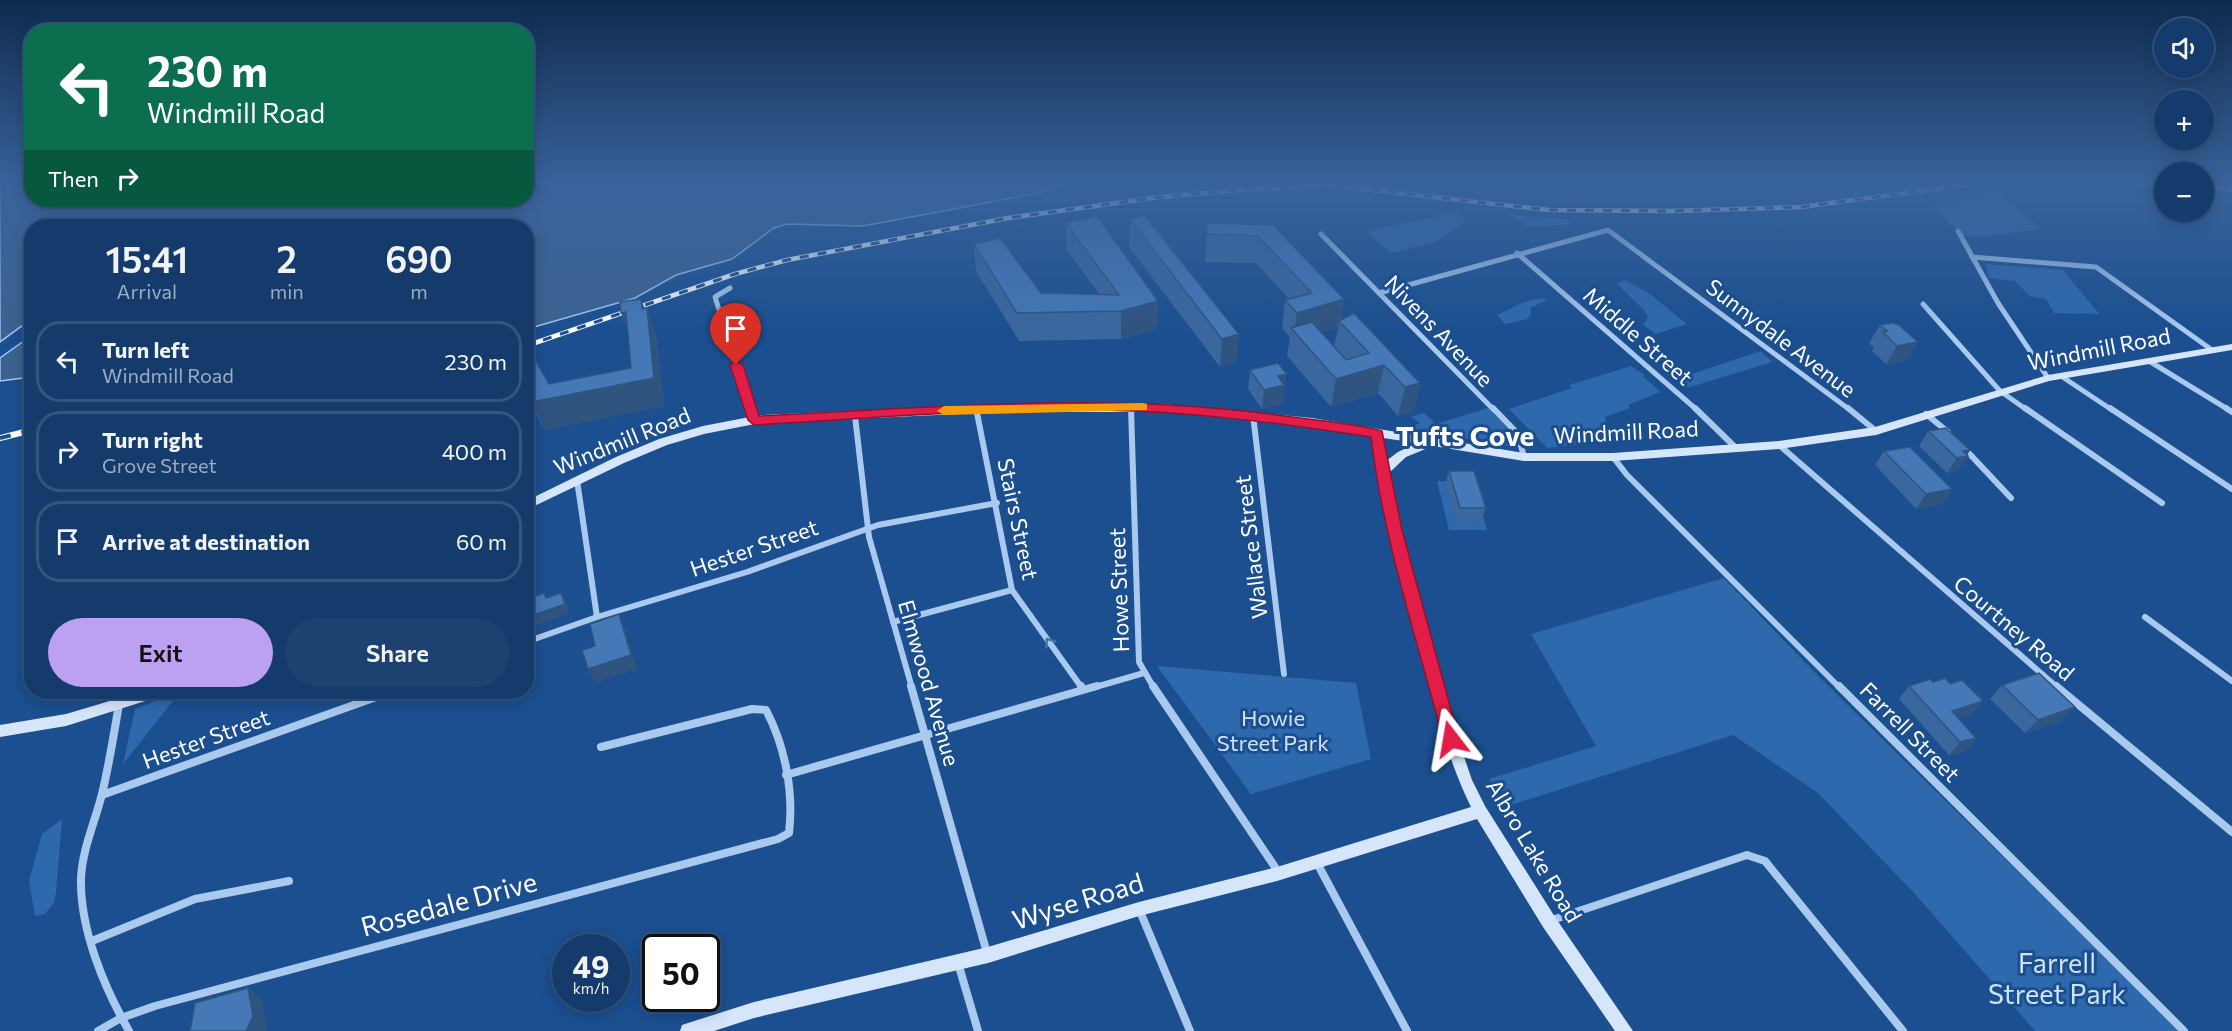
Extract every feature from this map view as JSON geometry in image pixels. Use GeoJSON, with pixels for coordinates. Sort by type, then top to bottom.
{"type":"FeatureCollection","features":[{"type":"Feature","properties":{"kind":"main road","name":"Windmill Road"},"geometry":{"type":"LineString","coordinates":[[534,502],[663,442],[703,430],[754,420],[976,408],[1131,407],[1253,415],[1524,457],[1613,457],[1779,445],[1876,431],[1925,414],[2048,378],[2232,347]]}},
{"type":"Feature","properties":{"kind":"main road","name":"Albro Lake Road"},"geometry":{"type":"LineString","coordinates":[[1377,434],[1382,473],[1451,739],[1480,811],[1549,922],[1625,1031]]}},
{"type":"Feature","properties":{"kind":"main road"},"geometry":{"type":"LineString","coordinates":[[1382,473],[1392,460],[1411,448],[1431,443]]}},
{"type":"Feature","properties":{"kind":"main road"},"geometry":{"type":"LineString","coordinates":[[0,731],[55,722],[134,699]]}},
{"type":"Feature","properties":{"kind":"main road","name":"Wyse Road"},"geometry":{"type":"LineString","coordinates":[[688,1031],[754,1010],[988,955],[1139,909],[1317,863],[1480,811]]}},
{"type":"Feature","properties":{"kind":"street","name":"Sunnydale Avenue"},"geometry":{"type":"LineString","coordinates":[[1516,253],[1596,233]]}},
{"type":"Feature","properties":{"kind":"street","name":"Sunnydale Avenue"},"geometry":{"type":"LineString","coordinates":[[1612,233],[1785,364],[1802,372],[1876,431]]}},
{"type":"Feature","properties":{"kind":"street"},"geometry":{"type":"LineString","coordinates":[[1959,233],[1998,303],[2048,378]]}},
{"type":"Feature","properties":{"kind":"street","name":"Nivens Avenue"},"geometry":{"type":"LineString","coordinates":[[1321,234],[1518,434],[1524,457]]}},
{"type":"Feature","properties":{"kind":"street"},"geometry":{"type":"LineString","coordinates":[[1379,293],[1516,253]]}},
{"type":"Feature","properties":{"kind":"street","name":"Middle Street"},"geometry":{"type":"LineString","coordinates":[[1516,253],[1722,432],[1735,447]]}},
{"type":"Feature","properties":{"kind":"street"},"geometry":{"type":"LineString","coordinates":[[1972,257],[2097,267],[2189,336],[2212,350]]}},
{"type":"Feature","properties":{"kind":"street"},"geometry":{"type":"LineString","coordinates":[[730,288],[715,297],[754,420]]}},
{"type":"Feature","properties":{"kind":"street"},"geometry":{"type":"LineString","coordinates":[[1923,304],[2000,391],[2162,503]]}},
{"type":"Feature","properties":{"kind":"street"},"geometry":{"type":"LineString","coordinates":[[2149,361],[2232,412]]}},
{"type":"Feature","properties":{"kind":"street"},"geometry":{"type":"LineString","coordinates":[[2061,376],[2232,489]]}},
{"type":"Feature","properties":{"kind":"street","name":"Howe Street"},"geometry":{"type":"LineString","coordinates":[[1131,407],[1139,662],[1144,673],[1275,867],[1277,874]]}},
{"type":"Feature","properties":{"kind":"street","name":"Stairs Street"},"geometry":{"type":"LineString","coordinates":[[976,408],[997,503],[1012,590],[1083,689]]}},
{"type":"Feature","properties":{"kind":"street"},"geometry":{"type":"LineString","coordinates":[[1925,414],[1986,468],[2011,498]]}},
{"type":"Feature","properties":{"kind":"street","name":"Wallace Street"},"geometry":{"type":"LineString","coordinates":[[1253,415],[1284,674]]}},
{"type":"Feature","properties":{"kind":"street","name":"Elmwood Avenue"},"geometry":{"type":"LineString","coordinates":[[855,416],[867,529],[988,955]]}},
{"type":"Feature","properties":{"kind":"street","name":"Courtney Road"},"geometry":{"type":"LineString","coordinates":[[1779,445],[2011,650],[2232,832]]}},
{"type":"Feature","properties":{"kind":"street","name":"Farrell Street"},"geometry":{"type":"LineString","coordinates":[[1613,457],[1627,475],[2184,1031]]}},
{"type":"Feature","properties":{"kind":"street"},"geometry":{"type":"LineString","coordinates":[[577,480],[597,617]]}},
{"type":"Feature","properties":{"kind":"street","name":"Hester Street"},"geometry":{"type":"LineString","coordinates":[[534,639],[597,617],[747,572],[867,529],[997,503]]}},
{"type":"Feature","properties":{"kind":"street"},"geometry":{"type":"LineString","coordinates":[[892,622],[1012,590]]}},
{"type":"Feature","properties":{"kind":"street"},"geometry":{"type":"LineString","coordinates":[[2145,617],[2232,681]]}},
{"type":"Feature","properties":{"kind":"street"},"geometry":{"type":"LineString","coordinates":[[601,747],[752,709],[766,710],[772,719],[786,775],[1144,673]]}},
{"type":"Feature","properties":{"kind":"street","name":"Hester Street"},"geometry":{"type":"LineString","coordinates":[[102,795],[370,699]]}},
{"type":"Feature","properties":{"kind":"street"},"geometry":{"type":"LineString","coordinates":[[119,704],[102,795],[83,857],[81,881],[92,941],[121,1018],[129,1031]]}},
{"type":"Feature","properties":{"kind":"street","name":"Rosedale Drive"},"geometry":{"type":"LineString","coordinates":[[98,1031],[121,1018],[155,1006],[778,839],[789,833],[786,775]]}},
{"type":"Feature","properties":{"kind":"street"},"geometry":{"type":"LineString","coordinates":[[1549,922],[1747,855],[1757,856],[1765,861],[1903,1031]]}},
{"type":"Feature","properties":{"kind":"street"},"geometry":{"type":"LineString","coordinates":[[1317,863],[1407,1031]]}},
{"type":"Feature","properties":{"kind":"street"},"geometry":{"type":"LineString","coordinates":[[92,941],[195,899],[289,881]]}},
{"type":"Feature","properties":{"kind":"street"},"geometry":{"type":"LineString","coordinates":[[1139,909],[1190,1031]]}},
{"type":"Feature","properties":{"kind":"street"},"geometry":{"type":"LineString","coordinates":[[958,962],[978,1031]]}},
{"type":"Feature","properties":{"kind":"green space"},"geometry":{"type":"Polygon","coordinates":[[[1368,233],[1449,233],[1436,242],[1391,253],[1368,233]]]}},
{"type":"Feature","properties":{"kind":"green space"},"geometry":{"type":"Polygon","coordinates":[[[1961,233],[2009,233],[1979,237],[1961,233]]]}},
{"type":"Feature","properties":{"kind":"green space"},"geometry":{"type":"Polygon","coordinates":[[[1986,264],[2063,270],[2099,314],[2054,313],[2046,299],[2030,296],[2015,281],[1989,278],[1986,264]]]}},
{"type":"Feature","properties":{"kind":"green space"},"geometry":{"type":"Polygon","coordinates":[[[1625,280],[1650,294],[1687,324],[1656,334],[1643,325],[1648,317],[1644,310],[1617,284],[1625,280]]]}},
{"type":"Feature","properties":{"kind":"green space"},"geometry":{"type":"Polygon","coordinates":[[[1542,298],[1547,300],[1530,308],[1531,314],[1528,319],[1505,324],[1497,315],[1524,302],[1542,298]]]}},
{"type":"Feature","properties":{"kind":"green space"},"geometry":{"type":"Polygon","coordinates":[[[1761,351],[1772,362],[1684,389],[1674,380],[1761,351]]]}},
{"type":"Feature","properties":{"kind":"green space"},"geometry":{"type":"Polygon","coordinates":[[[1631,366],[1645,375],[1643,376],[1660,392],[1628,405],[1630,408],[1605,417],[1609,441],[1547,448],[1509,409],[1572,388],[1569,385],[1631,366]]]}},
{"type":"Feature","properties":{"kind":"green space"},"geometry":{"type":"Polygon","coordinates":[[[1488,408],[1513,433],[1517,444],[1512,447],[1408,428],[1420,423],[1411,417],[1424,413],[1436,424],[1488,408]]]}},
{"type":"Feature","properties":{"kind":"green space"},"geometry":{"type":"Polygon","coordinates":[[[1437,481],[1474,482],[1487,530],[1449,530],[1437,481]]]}},
{"type":"Feature","properties":{"kind":"green space","name":"Farrell Street Park"},"geometry":{"type":"Polygon","coordinates":[[[1724,578],[1818,676],[2181,1031],[2035,1031],[1914,893],[1818,793],[1733,735],[1504,807],[1489,779],[1596,746],[1531,634],[1724,578]]]}},
{"type":"Feature","properties":{"kind":"green space","name":"Howie Street Park"},"geometry":{"type":"Polygon","coordinates":[[[1157,666],[1356,683],[1371,759],[1251,794],[1157,666]]]}},
{"type":"Feature","properties":{"kind":"green space"},"geometry":{"type":"Polygon","coordinates":[[[161,699],[174,699],[123,764],[135,709],[161,699]]]}},
{"type":"Feature","properties":{"kind":"green space"},"geometry":{"type":"Polygon","coordinates":[[[62,819],[54,903],[45,914],[35,916],[29,881],[42,834],[62,819]]]}},
{"type":"Feature","properties":{"kind":"shaded area"},"geometry":{"type":"Polygon","coordinates":[[[0,233],[24,233],[24,324],[0,342],[0,233]]]}},
{"type":"Feature","properties":{"kind":"shaded area"},"geometry":{"type":"Polygon","coordinates":[[[534,233],[767,233],[732,259],[676,275],[635,298],[534,327],[534,233]]]}},
{"type":"Feature","properties":{"kind":"shaded area"},"geometry":{"type":"Polygon","coordinates":[[[24,341],[24,378],[0,381],[0,358],[24,341]]]}},
{"type":"Feature","properties":{"kind":"building"},"geometry":{"type":"Polygon","coordinates":[[[1073,233],[1109,233],[1158,301],[1121,311],[1017,313],[974,244],[1000,238],[1041,293],[1119,295],[1073,233]]]}},
{"type":"Feature","properties":{"kind":"building"},"geometry":{"type":"Polygon","coordinates":[[[1141,233],[1159,233],[1239,334],[1222,339],[1141,233]]]}},
{"type":"Feature","properties":{"kind":"building"},"geometry":{"type":"Polygon","coordinates":[[[1281,233],[1344,299],[1297,313],[1285,300],[1312,293],[1258,236],[1207,234],[1281,233]]]}},
{"type":"Feature","properties":{"kind":"building"},"geometry":{"type":"Polygon","coordinates":[[[641,299],[642,309],[647,308],[654,378],[534,402],[534,358],[549,384],[631,368],[626,312],[621,313],[620,302],[641,299]]]}},
{"type":"Feature","properties":{"kind":"building"},"geometry":{"type":"Polygon","coordinates":[[[1354,313],[1420,383],[1405,387],[1384,365],[1336,379],[1291,328],[1312,322],[1346,360],[1369,353],[1339,321],[1354,313]]]}},
{"type":"Feature","properties":{"kind":"building"},"geometry":{"type":"Polygon","coordinates":[[[1892,323],[1899,325],[1918,342],[1897,346],[1883,332],[1887,331],[1880,325],[1892,323]]]}},
{"type":"Feature","properties":{"kind":"building"},"geometry":{"type":"Polygon","coordinates":[[[1278,363],[1287,374],[1278,376],[1284,385],[1264,390],[1250,370],[1278,363]]]}},
{"type":"Feature","properties":{"kind":"building"},"geometry":{"type":"Polygon","coordinates":[[[1946,428],[1970,450],[1963,451],[1968,456],[1957,458],[1928,431],[1946,428]]]}},
{"type":"Feature","properties":{"kind":"building"},"geometry":{"type":"Polygon","coordinates":[[[1910,447],[1952,489],[1926,494],[1884,451],[1910,447]]]}},
{"type":"Feature","properties":{"kind":"building"},"geometry":{"type":"Polygon","coordinates":[[[1449,471],[1474,471],[1486,508],[1460,508],[1449,471]]]}},
{"type":"Feature","properties":{"kind":"building"},"geometry":{"type":"Polygon","coordinates":[[[544,593],[546,598],[561,593],[565,604],[534,615],[534,596],[544,593]]]}},
{"type":"Feature","properties":{"kind":"building"},"geometry":{"type":"Polygon","coordinates":[[[619,614],[631,655],[588,669],[582,650],[595,646],[590,624],[619,614]]]}},
{"type":"Feature","properties":{"kind":"building"},"geometry":{"type":"Polygon","coordinates":[[[2039,673],[2075,707],[2038,720],[2002,685],[2039,673]]]}},
{"type":"Feature","properties":{"kind":"building"},"geometry":{"type":"Polygon","coordinates":[[[1945,678],[1950,684],[1962,680],[1983,701],[1952,711],[1976,738],[1960,742],[1909,686],[1930,679],[1933,682],[1945,678]]]}},
{"type":"Feature","properties":{"kind":"building"},"geometry":{"type":"Polygon","coordinates":[[[248,988],[253,1016],[246,1031],[190,1031],[195,1003],[248,988]]]}},
{"type":"Feature","properties":{"kind":"railway"},"geometry":{"type":"LineString","coordinates":[[534,343],[735,274],[787,260],[928,233]]}},
{"type":"Feature","properties":{"kind":"railway"},"geometry":{"type":"LineString","coordinates":[[0,438],[24,432]]}},
{"type":"Feature","properties":{"kind":"slow traffic"},"geometry":{"type":"LineString","coordinates":[[944,411],[976,408],[1143,407]]}},
{"type":"Feature","properties":{"kind":"district","name":"Tufts Cove"},"geometry":{"type":"Point","coordinates":[1465,436]}},
{"type":"Feature","properties":{"kind":"route"},"geometry":{"type":"LineString","coordinates":[[736,365],[754,420],[983,408],[1131,407],[1253,415],[1312,422],[1377,434],[1382,473],[1395,530],[1451,739]]}}]}
